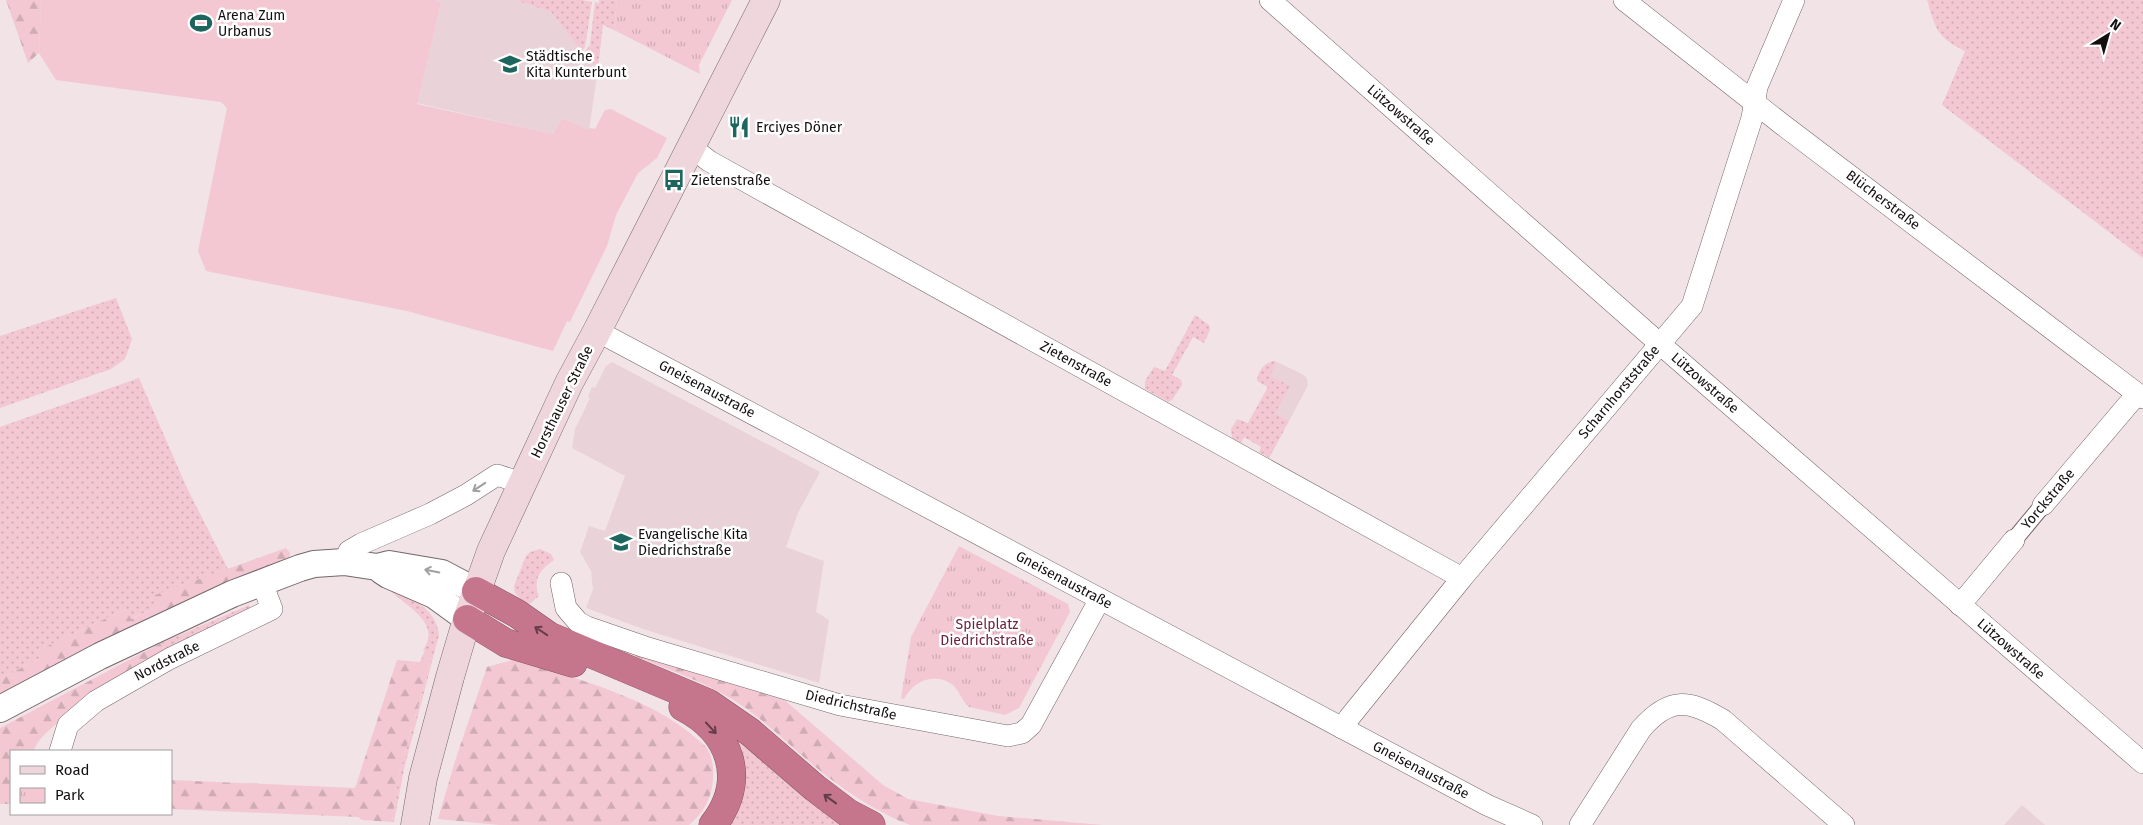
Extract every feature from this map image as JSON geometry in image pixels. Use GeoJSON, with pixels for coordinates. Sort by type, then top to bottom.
{"type":"FeatureCollection","features":[{"type":"Feature","properties":{"kind":"highway"},"geometry":{"type":"LineString","coordinates":[[476,591],[516,613],[549,636],[708,703],[750,732],[815,788],[848,812],[871,825]]}},
{"type":"Feature","properties":{"kind":"highway"},"geometry":{"type":"LineString","coordinates":[[467,619],[506,643],[556,657],[636,686],[696,714],[712,728],[726,747],[731,766],[732,783],[728,800],[713,825]]}},
{"type":"Feature","properties":{"kind":"main road","name":"Horsthauser Straße"},"geometry":{"type":"LineString","coordinates":[[415,825],[423,778],[467,619],[491,551],[569,383],[598,331],[766,0]]}},
{"type":"Feature","properties":{"kind":"street","name":"Lützowstraße"},"geometry":{"type":"LineString","coordinates":[[1270,0],[1660,344],[2143,763]]}},
{"type":"Feature","properties":{"kind":"street","name":"Blücherstraße"},"geometry":{"type":"LineString","coordinates":[[1624,0],[2140,396]]}},
{"type":"Feature","properties":{"kind":"street","name":"Scharnhorststraße"},"geometry":{"type":"LineString","coordinates":[[1342,728],[1348,718],[1462,578],[1692,306],[1752,118],[1754,101],[1765,67],[1794,0]]}},
{"type":"Feature","properties":{"kind":"street","name":"Zietenstraße"},"geometry":{"type":"LineString","coordinates":[[691,147],[709,161],[1462,578]]}},
{"type":"Feature","properties":{"kind":"street","name":"Gneisenaustraße"},"geometry":{"type":"LineString","coordinates":[[598,331],[1486,805],[1532,825]]}},
{"type":"Feature","properties":{"kind":"street","name":"Yorckstraße"},"geometry":{"type":"LineString","coordinates":[[1960,605],[2043,505],[2140,396]]}},
{"type":"Feature","properties":{"kind":"street"},"geometry":{"type":"LineString","coordinates":[[344,562],[350,551],[361,544],[437,510],[498,475],[522,483]]}},
{"type":"Feature","properties":{"kind":"street"},"geometry":{"type":"LineString","coordinates":[[0,710],[100,656],[232,594],[300,568],[344,562],[377,567],[389,564],[442,573],[476,591]]}},
{"type":"Feature","properties":{"kind":"street"},"geometry":{"type":"LineString","coordinates":[[377,567],[388,575],[434,595],[467,619]]}},
{"type":"Feature","properties":{"kind":"street","name":"Nordstraße"},"geometry":{"type":"LineString","coordinates":[[60,750],[68,725],[96,701],[169,659],[272,609],[262,583]]}},
{"type":"Feature","properties":{"kind":"street","name":"Diedrichstraße"},"geometry":{"type":"LineString","coordinates":[[561,583],[566,608],[578,622],[645,647],[840,706],[1008,736],[1022,733],[1031,725],[1100,599]]}},
{"type":"Feature","properties":{"kind":"street"},"geometry":{"type":"LineString","coordinates":[[1580,825],[1650,718],[1661,709],[1689,705],[1705,709],[1723,720],[1844,825]]}},
{"type":"Feature","properties":{"kind":"shaded area","name":"Städtische Kita Kunterbunt"},"geometry":{"type":"Polygon","coordinates":[[[435,0],[515,0],[551,12],[598,68],[589,131],[562,118],[553,134],[417,103],[441,3],[435,0]]]}},
{"type":"Feature","properties":{"kind":"shaded area"},"geometry":{"type":"Polygon","coordinates":[[[612,362],[820,472],[798,513],[786,547],[824,561],[816,612],[829,620],[819,683],[643,629],[586,608],[593,589],[591,571],[580,552],[589,526],[605,531],[625,476],[572,448],[575,429],[590,398],[588,397],[592,387],[595,388],[606,366],[612,362]]]}},
{"type":"Feature","properties":{"kind":"shaded area"},"geometry":{"type":"Polygon","coordinates":[[[1277,362],[1304,375],[1307,379],[1308,385],[1289,421],[1275,413],[1270,375],[1277,362]]]}},
{"type":"Feature","properties":{"kind":"shaded area"},"geometry":{"type":"Polygon","coordinates":[[[2022,805],[2045,825],[2004,825],[2022,805]]]}},
{"type":"Feature","properties":{"kind":"green space"},"geometry":{"type":"Polygon","coordinates":[[[6,0],[41,0],[39,53],[28,63],[6,0]]]}},
{"type":"Feature","properties":{"kind":"green space"},"geometry":{"type":"Polygon","coordinates":[[[41,0],[435,0],[441,3],[417,104],[553,134],[562,118],[588,130],[590,128],[595,129],[605,110],[611,109],[667,138],[657,158],[638,173],[616,215],[607,246],[570,322],[567,321],[553,351],[407,311],[206,271],[198,251],[227,108],[221,102],[56,80],[39,53],[41,0]]]}},
{"type":"Feature","properties":{"kind":"green space"},"geometry":{"type":"Polygon","coordinates":[[[515,0],[582,0],[592,2],[585,47],[582,51],[551,12],[515,0]]]}},
{"type":"Feature","properties":{"kind":"green space"},"geometry":{"type":"Polygon","coordinates":[[[599,0],[617,0],[614,30],[603,25],[598,68],[584,53],[590,45],[595,2],[599,3],[599,0]]]}},
{"type":"Feature","properties":{"kind":"green space"},"geometry":{"type":"Polygon","coordinates":[[[617,0],[732,0],[699,65],[700,74],[614,30],[617,0]]]}},
{"type":"Feature","properties":{"kind":"green space"},"geometry":{"type":"Polygon","coordinates":[[[1927,0],[2143,0],[2143,258],[1942,105],[1965,51],[1948,41],[1938,31],[1927,0]]]}},
{"type":"Feature","properties":{"kind":"green space"},"geometry":{"type":"Polygon","coordinates":[[[116,298],[132,339],[125,359],[111,369],[0,408],[0,336],[116,298]]]}},
{"type":"Feature","properties":{"kind":"green space"},"geometry":{"type":"Polygon","coordinates":[[[1195,315],[1209,325],[1210,330],[1204,343],[1193,337],[1172,375],[1181,380],[1182,385],[1172,400],[1168,402],[1145,389],[1145,381],[1154,367],[1165,371],[1195,315]]]}},
{"type":"Feature","properties":{"kind":"green space"},"geometry":{"type":"Polygon","coordinates":[[[1274,361],[1277,362],[1270,376],[1290,386],[1275,413],[1289,421],[1269,458],[1259,452],[1261,447],[1244,437],[1241,443],[1232,438],[1231,429],[1237,419],[1248,423],[1268,387],[1257,381],[1259,374],[1264,366],[1274,361]]]}},
{"type":"Feature","properties":{"kind":"green space"},"geometry":{"type":"Polygon","coordinates":[[[139,378],[187,488],[228,569],[156,595],[155,608],[130,619],[126,609],[37,651],[40,658],[0,679],[0,427],[139,378]]]}},
{"type":"Feature","properties":{"kind":"green space","name":"Spielplatz Diedrichstraße"},"geometry":{"type":"Polygon","coordinates":[[[959,546],[1068,604],[1070,612],[1019,708],[1005,715],[969,707],[953,685],[939,679],[925,680],[919,683],[913,687],[904,699],[901,698],[911,637],[959,546]]]}},
{"type":"Feature","properties":{"kind":"green space"},"geometry":{"type":"Polygon","coordinates":[[[286,548],[290,553],[289,560],[0,698],[0,679],[40,658],[37,651],[126,609],[131,619],[155,608],[155,595],[286,548]]]}},
{"type":"Feature","properties":{"kind":"green space"},"geometry":{"type":"Polygon","coordinates":[[[540,549],[551,554],[554,560],[539,575],[537,590],[539,596],[527,606],[515,593],[514,586],[526,556],[530,552],[540,549]]]}},
{"type":"Feature","properties":{"kind":"green space"},"geometry":{"type":"Polygon","coordinates":[[[389,589],[422,605],[433,618],[439,635],[404,769],[394,822],[392,822],[399,774],[433,654],[425,650],[423,651],[428,640],[426,625],[415,611],[389,589]]]}},
{"type":"Feature","properties":{"kind":"green space"},"geometry":{"type":"Polygon","coordinates":[[[249,605],[250,608],[167,656],[161,643],[249,605]]]}},
{"type":"Feature","properties":{"kind":"green space"},"geometry":{"type":"Polygon","coordinates":[[[161,643],[167,656],[115,685],[72,713],[40,739],[34,750],[10,750],[10,804],[0,804],[0,728],[161,643]]]}},
{"type":"Feature","properties":{"kind":"green space"},"geometry":{"type":"Polygon","coordinates":[[[616,649],[651,656],[781,697],[883,785],[908,799],[998,816],[1103,825],[910,825],[871,806],[835,783],[772,729],[732,699],[700,682],[616,649]]]}},
{"type":"Feature","properties":{"kind":"green space"},"geometry":{"type":"Polygon","coordinates":[[[425,650],[430,650],[433,654],[399,774],[392,822],[362,820],[358,817],[172,809],[172,780],[355,788],[397,660],[420,662],[425,650]]]}},
{"type":"Feature","properties":{"kind":"green space"},"geometry":{"type":"Polygon","coordinates":[[[516,659],[587,682],[635,701],[678,724],[702,743],[710,755],[713,777],[709,798],[697,817],[689,825],[499,825],[438,819],[456,758],[487,667],[516,659]]]}},
{"type":"Feature","properties":{"kind":"green space"},"geometry":{"type":"Polygon","coordinates":[[[717,718],[852,825],[722,825],[717,718]]]}},
{"type":"Feature","properties":{"kind":"place","name":"Arena Zum Urbanus"},"geometry":{"type":"Point","coordinates":[201,23]}},
{"type":"Feature","properties":{"kind":"place","name":"Städtische Kita Kunterbunt"},"geometry":{"type":"Point","coordinates":[510,64]}},
{"type":"Feature","properties":{"kind":"place","name":"Erciyes Döner"},"geometry":{"type":"Point","coordinates":[739,127]}},
{"type":"Feature","properties":{"kind":"place","name":"Zietenstraße"},"geometry":{"type":"Point","coordinates":[674,180]}},
{"type":"Feature","properties":{"kind":"place","name":"Evangelische Kita Diedrichstraße"},"geometry":{"type":"Point","coordinates":[621,542]}}]}
